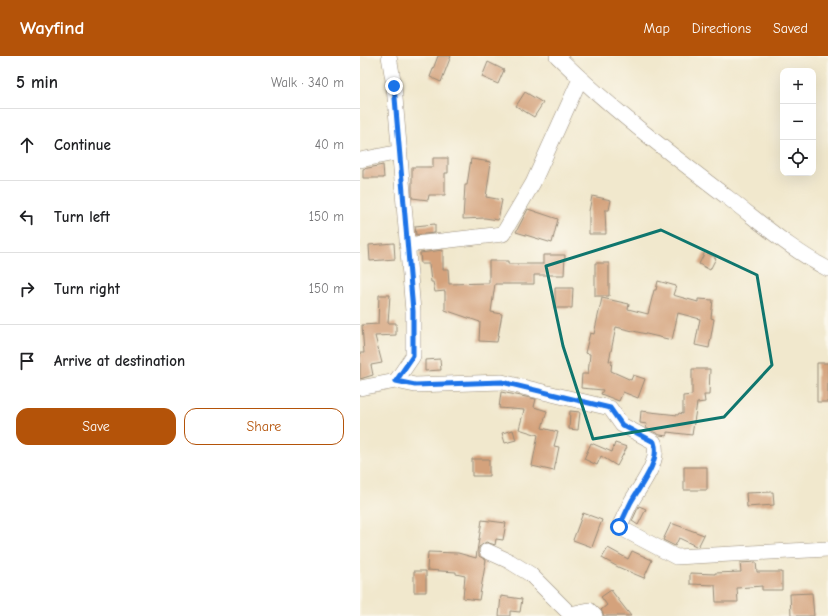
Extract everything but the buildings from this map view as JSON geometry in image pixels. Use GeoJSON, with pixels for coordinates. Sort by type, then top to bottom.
{"type":"FeatureCollection","features":[{"type":"Feature","properties":{"kind":"street"},"geometry":{"type":"LineString","coordinates":[[389,56],[394,86],[413,311],[413,356],[396,381]]}},
{"type":"Feature","properties":{"kind":"street"},"geometry":{"type":"LineString","coordinates":[[556,56],[632,124],[776,236],[808,259],[828,269]]}},
{"type":"Feature","properties":{"kind":"street"},"geometry":{"type":"LineString","coordinates":[[408,245],[503,234],[534,183],[580,79]]}},
{"type":"Feature","properties":{"kind":"street"},"geometry":{"type":"LineString","coordinates":[[360,160],[400,152]]}},
{"type":"Feature","properties":{"kind":"street"},"geometry":{"type":"LineString","coordinates":[[360,388],[396,381],[415,385],[502,382],[610,408],[622,425],[654,442],[657,449],[648,474],[631,502],[619,527],[676,557],[828,549]]}},
{"type":"Feature","properties":{"kind":"street"},"geometry":{"type":"LineString","coordinates":[[487,551],[509,561],[530,574],[570,614],[590,610],[596,616]]}},
{"type":"Feature","properties":{"kind":"highlighted area"},"geometry":{"type":"Polygon","coordinates":[[[661,230],[757,275],[772,365],[724,417],[593,439],[563,346],[546,266],[661,230]]]}},
{"type":"Feature","properties":{"kind":"route"},"geometry":{"type":"LineString","coordinates":[[394,86],[413,311],[413,356],[396,381],[415,385],[502,382],[558,397],[610,408],[622,425],[654,442],[657,449],[648,474],[631,502],[619,527]]}}]}
